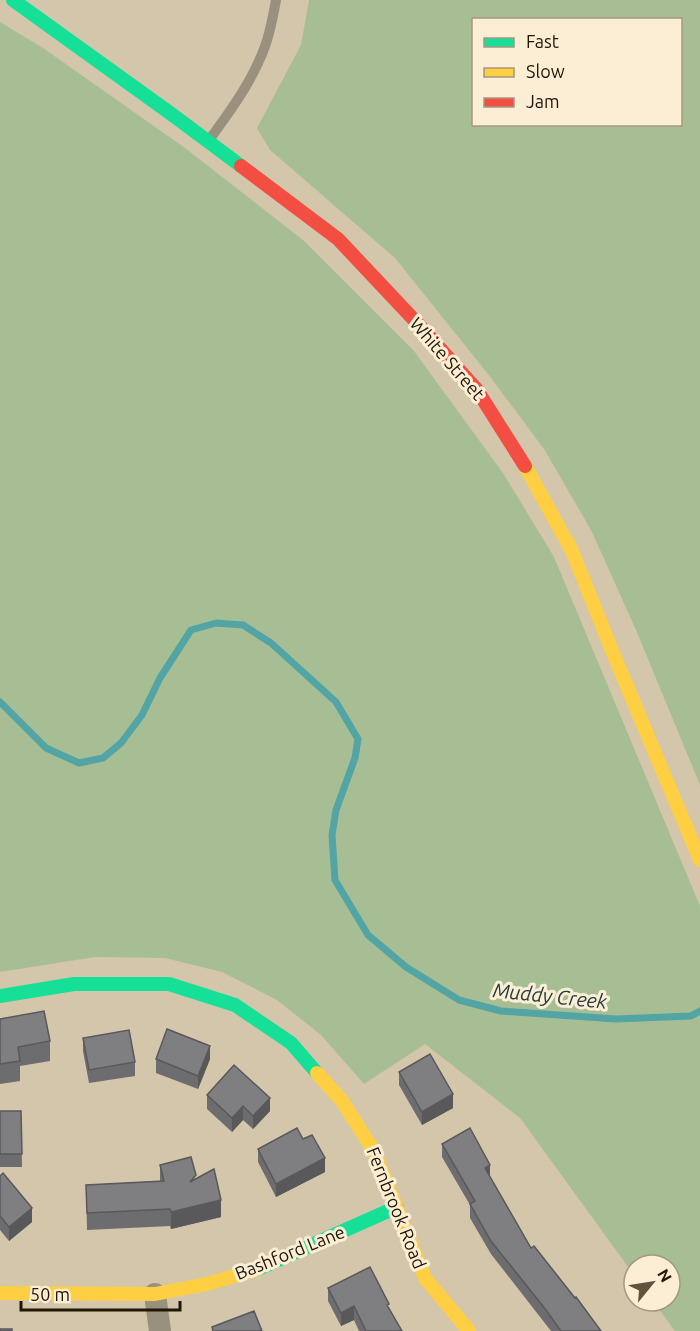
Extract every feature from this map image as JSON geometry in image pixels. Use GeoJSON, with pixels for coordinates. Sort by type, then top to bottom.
{"type":"FeatureCollection","features":[{"type":"Feature","properties":{"kind":"street","name":"White Street"},"geometry":{"type":"LineString","coordinates":[[13,0],[338,239],[477,390],[523,463],[572,551],[700,860]]}},
{"type":"Feature","properties":{"kind":"street","name":"Fernbrook Road"},"geometry":{"type":"LineString","coordinates":[[0,996],[74,984],[170,984],[235,1005],[291,1043],[342,1101],[374,1150],[425,1278],[469,1331]]}},
{"type":"Feature","properties":{"kind":"street","name":"Bashford Lane"},"geometry":{"type":"LineString","coordinates":[[0,1293],[154,1294],[207,1284],[265,1267],[397,1208]]}},
{"type":"Feature","properties":{"kind":"street"},"geometry":{"type":"LineString","coordinates":[[154,1294],[160,1331]]}},
{"type":"Feature","properties":{"kind":"lane"},"geometry":{"type":"LineString","coordinates":[[208,142],[243,92],[258,63],[270,33],[276,0]]}},
{"type":"Feature","properties":{"kind":"green space"},"geometry":{"type":"Polygon","coordinates":[[[309,0],[700,0],[700,785],[636,630],[591,530],[544,449],[488,374],[395,258],[270,150],[257,128],[301,45],[309,0]]]}},
{"type":"Feature","properties":{"kind":"green space"},"geometry":{"type":"Polygon","coordinates":[[[0,22],[43,48],[185,148],[303,240],[414,351],[503,473],[554,557],[700,906],[700,1331],[675,1331],[662,1313],[682,1313],[682,1253],[622,1253],[622,1258],[520,1118],[425,1044],[364,1084],[321,1035],[277,1000],[222,972],[165,958],[95,957],[0,972],[0,22]]]}},
{"type":"Feature","properties":{"kind":"building"},"geometry":{"type":"Polygon","coordinates":[[[44,1011],[50,1041],[18,1047],[20,1061],[0,1064],[0,1019],[44,1011]]]}},
{"type":"Feature","properties":{"kind":"building"},"geometry":{"type":"Polygon","coordinates":[[[167,1029],[210,1046],[198,1076],[156,1059],[167,1029]]]}},
{"type":"Feature","properties":{"kind":"building"},"geometry":{"type":"Polygon","coordinates":[[[129,1030],[135,1062],[89,1070],[83,1038],[129,1030]]]}},
{"type":"Feature","properties":{"kind":"building"},"geometry":{"type":"Polygon","coordinates":[[[430,1054],[453,1094],[422,1112],[399,1072],[430,1054]]]}},
{"type":"Feature","properties":{"kind":"building"},"geometry":{"type":"Polygon","coordinates":[[[234,1065],[270,1098],[253,1116],[243,1106],[232,1118],[207,1095],[234,1065]]]}},
{"type":"Feature","properties":{"kind":"building"},"geometry":{"type":"Polygon","coordinates":[[[0,1111],[21,1111],[22,1154],[0,1154],[0,1111]]]}},
{"type":"Feature","properties":{"kind":"building"},"geometry":{"type":"Polygon","coordinates":[[[297,1128],[303,1139],[312,1135],[325,1158],[276,1184],[258,1149],[297,1128]]]}},
{"type":"Feature","properties":{"kind":"building"},"geometry":{"type":"Polygon","coordinates":[[[470,1128],[490,1165],[485,1168],[531,1248],[534,1246],[601,1331],[561,1331],[491,1241],[470,1204],[475,1201],[442,1144],[470,1128]]]}},
{"type":"Feature","properties":{"kind":"building"},"geometry":{"type":"Polygon","coordinates":[[[191,1157],[196,1175],[190,1182],[214,1169],[221,1200],[171,1212],[170,1209],[87,1213],[86,1185],[164,1181],[160,1165],[191,1157]]]}},
{"type":"Feature","properties":{"kind":"building"},"geometry":{"type":"Polygon","coordinates":[[[3,1173],[32,1208],[9,1227],[0,1216],[0,1176],[3,1173]]]}},
{"type":"Feature","properties":{"kind":"building"},"geometry":{"type":"Polygon","coordinates":[[[370,1267],[402,1331],[366,1331],[354,1306],[341,1313],[328,1288],[370,1267]]]}},
{"type":"Feature","properties":{"kind":"building"},"geometry":{"type":"Polygon","coordinates":[[[254,1311],[262,1331],[213,1331],[212,1327],[254,1311]]]}},
{"type":"Feature","properties":{"kind":"building"},"geometry":{"type":"Polygon","coordinates":[[[0,1329],[12,1329],[12,1331],[0,1331],[0,1329]]]}},
{"type":"Feature","properties":{"kind":"waterway","name":"Muddy Creek"},"geometry":{"type":"LineString","coordinates":[[0,702],[46,748],[79,763],[103,758],[121,743],[142,715],[160,678],[191,630],[216,623],[243,625],[271,643],[336,702],[358,739],[355,758],[336,810],[332,835],[335,880],[368,935],[406,967],[459,1000],[501,1011],[616,1019],[691,1016],[700,1011]]}},
{"type":"Feature","properties":{"kind":"traffic: fast"},"geometry":{"type":"LineString","coordinates":[[13,0],[241,166]]}},
{"type":"Feature","properties":{"kind":"traffic: fast"},"geometry":{"type":"LineString","coordinates":[[0,996],[74,984],[169,984],[235,1005],[291,1043],[317,1073]]}},
{"type":"Feature","properties":{"kind":"traffic: fast"},"geometry":{"type":"LineString","coordinates":[[258,1269],[397,1207]]}},
{"type":"Feature","properties":{"kind":"traffic: slow"},"geometry":{"type":"LineString","coordinates":[[525,466],[572,551],[700,860]]}},
{"type":"Feature","properties":{"kind":"traffic: slow"},"geometry":{"type":"LineString","coordinates":[[317,1073],[342,1101],[374,1151],[425,1278],[469,1331]]}},
{"type":"Feature","properties":{"kind":"traffic: slow"},"geometry":{"type":"LineString","coordinates":[[0,1293],[155,1294],[207,1284],[258,1269]]}},
{"type":"Feature","properties":{"kind":"traffic: jam"},"geometry":{"type":"LineString","coordinates":[[241,166],[338,239],[477,390],[525,466]]}}]}
